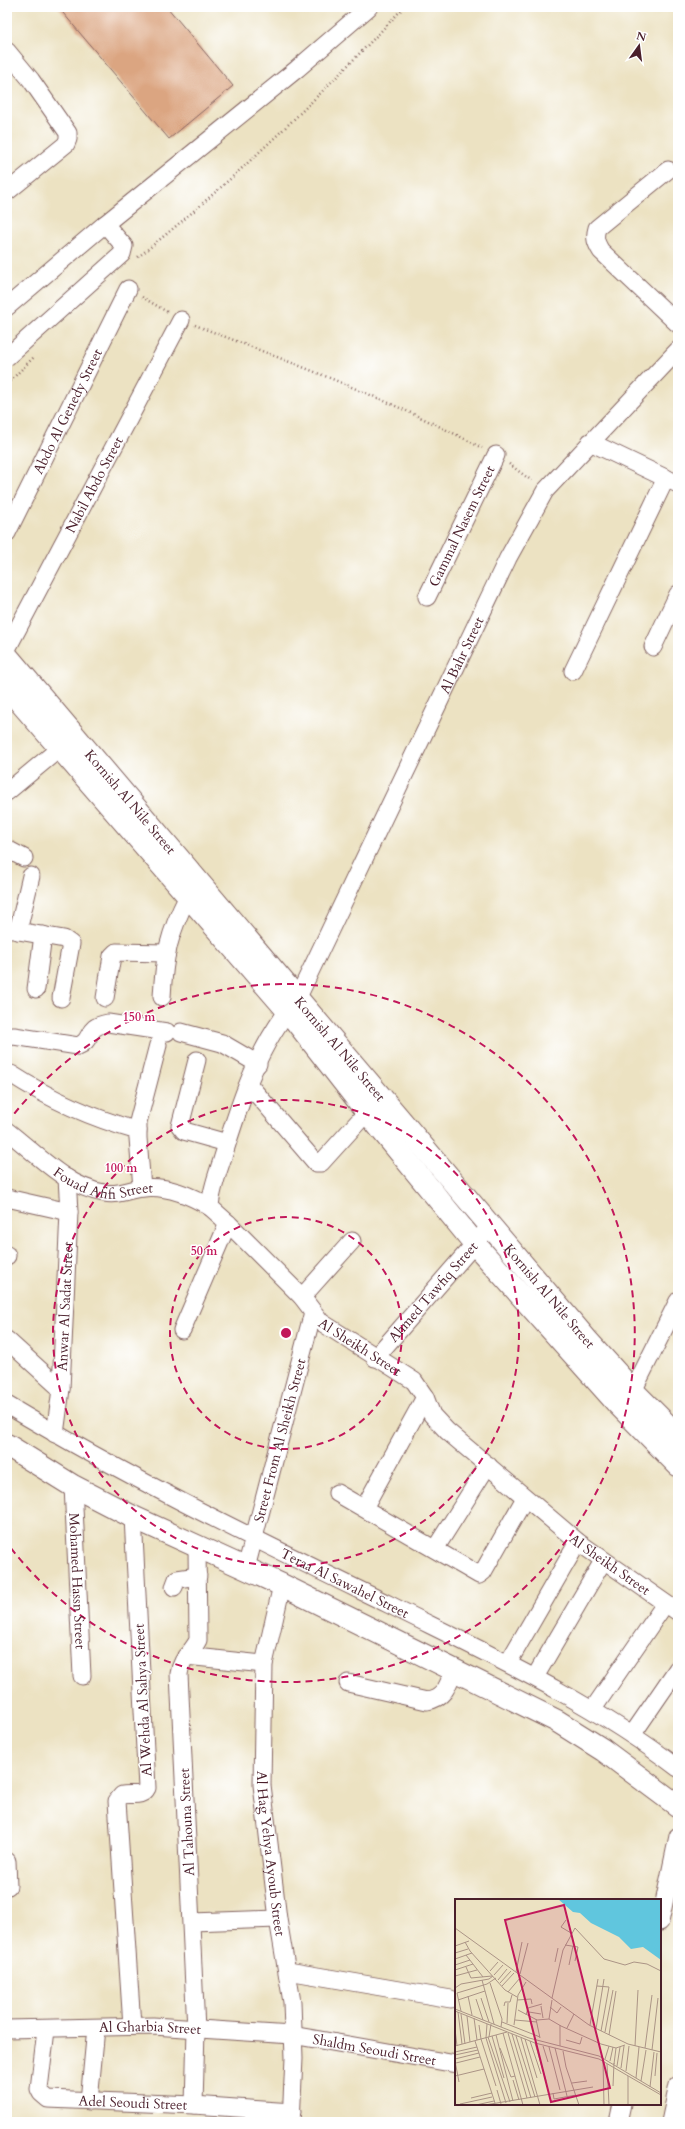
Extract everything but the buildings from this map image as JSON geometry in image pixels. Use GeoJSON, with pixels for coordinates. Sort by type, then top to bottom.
{"type":"FeatureCollection","features":[{"type":"Feature","properties":{"kind":"main road","name":"Kornish Al Nile Street"},"geometry":{"type":"LineString","coordinates":[[7,656],[188,896],[293,1004],[367,1112],[475,1244],[616,1402],[678,1465]]}},
{"type":"Feature","properties":{"kind":"main road","name":"Kornish Al Nile Street"},"geometry":{"type":"LineString","coordinates":[[7,687],[60,748],[119,803],[293,1004],[490,1226],[633,1391],[678,1436]]}},
{"type":"Feature","properties":{"kind":"main road"},"geometry":{"type":"LineString","coordinates":[[7,1445],[73,1486],[134,1517],[282,1585],[557,1721],[603,1750],[678,1806]]}},
{"type":"Feature","properties":{"kind":"street"},"geometry":{"type":"LineString","coordinates":[[7,307],[105,224],[228,126],[369,7]]}},
{"type":"Feature","properties":{"kind":"street"},"geometry":{"type":"LineString","coordinates":[[7,51],[31,80],[68,133],[68,139],[66,144],[7,192]]}},
{"type":"Feature","properties":{"kind":"street"},"geometry":{"type":"LineString","coordinates":[[668,170],[597,228],[594,235],[601,251],[678,324]]}},
{"type":"Feature","properties":{"kind":"street"},"geometry":{"type":"LineString","coordinates":[[7,357],[122,254],[124,246],[105,224]]}},
{"type":"Feature","properties":{"kind":"street","name":"Abdo Al Genedy Street"},"geometry":{"type":"LineString","coordinates":[[7,533],[128,290]]}},
{"type":"Feature","properties":{"kind":"street","name":"Nabil Abdo Street"},"geometry":{"type":"LineString","coordinates":[[7,649],[181,320]]}},
{"type":"Feature","properties":{"kind":"street","name":"Al Bahr Street"},"geometry":{"type":"LineString","coordinates":[[293,1004],[508,558],[545,491],[678,350]]}},
{"type":"Feature","properties":{"kind":"street"},"geometry":{"type":"LineString","coordinates":[[573,671],[672,481],[590,442]]}},
{"type":"Feature","properties":{"kind":"street","name":"Gammal Nasem Street"},"geometry":{"type":"LineString","coordinates":[[427,597],[496,455]]}},
{"type":"Feature","properties":{"kind":"street"},"geometry":{"type":"LineString","coordinates":[[653,647],[678,594]]}},
{"type":"Feature","properties":{"kind":"street"},"geometry":{"type":"LineString","coordinates":[[7,792],[60,748]]}},
{"type":"Feature","properties":{"kind":"street"},"geometry":{"type":"LineString","coordinates":[[7,849],[24,858]]}},
{"type":"Feature","properties":{"kind":"street"},"geometry":{"type":"LineString","coordinates":[[31,876],[12,930],[64,939],[70,944],[61,998]]}},
{"type":"Feature","properties":{"kind":"street"},"geometry":{"type":"LineString","coordinates":[[162,997],[166,953],[174,924],[188,896]]}},
{"type":"Feature","properties":{"kind":"street"},"geometry":{"type":"LineString","coordinates":[[36,989],[43,935]]}},
{"type":"Feature","properties":{"kind":"street"},"geometry":{"type":"LineString","coordinates":[[105,998],[112,956],[116,952],[166,953]]}},
{"type":"Feature","properties":{"kind":"street"},"geometry":{"type":"LineString","coordinates":[[210,1207],[211,1196],[227,1143],[249,1085],[271,1034],[293,1004]]}},
{"type":"Feature","properties":{"kind":"street"},"geometry":{"type":"LineString","coordinates":[[7,1037],[14,1036],[78,1046],[87,1040],[91,1030],[99,1025],[108,1023],[168,1036],[222,1043],[258,1064]]}},
{"type":"Feature","properties":{"kind":"street"},"geometry":{"type":"LineString","coordinates":[[142,1188],[138,1131],[140,1114],[168,1036]]}},
{"type":"Feature","properties":{"kind":"street"},"geometry":{"type":"LineString","coordinates":[[197,1060],[180,1126],[184,1131],[227,1143]]}},
{"type":"Feature","properties":{"kind":"street"},"geometry":{"type":"LineString","coordinates":[[11,1074],[59,1103],[104,1121],[138,1131]]}},
{"type":"Feature","properties":{"kind":"street"},"geometry":{"type":"LineString","coordinates":[[249,1085],[316,1163],[321,1163],[367,1112]]}},
{"type":"Feature","properties":{"kind":"street","name":"Fouad Afifi Street"},"geometry":{"type":"LineString","coordinates":[[7,1130],[67,1178],[90,1190],[116,1195],[142,1188],[157,1188],[182,1193],[210,1207]]}},
{"type":"Feature","properties":{"kind":"street","name":"Anwar Al Sadat Street"},"geometry":{"type":"LineString","coordinates":[[55,1434],[62,1389],[69,1212],[67,1178]]}},
{"type":"Feature","properties":{"kind":"street"},"geometry":{"type":"LineString","coordinates":[[7,1198],[69,1212]]}},
{"type":"Feature","properties":{"kind":"street","name":"Al Sheikh Street"},"geometry":{"type":"LineString","coordinates":[[210,1207],[228,1222],[302,1297],[321,1322],[375,1358],[414,1381],[425,1397],[432,1416],[439,1424],[578,1542],[671,1608]]}},
{"type":"Feature","properties":{"kind":"street"},"geometry":{"type":"LineString","coordinates":[[182,1330],[228,1222]]}},
{"type":"Feature","properties":{"kind":"street","name":"Ahmed Tawfiq Street"},"geometry":{"type":"LineString","coordinates":[[375,1358],[490,1226]]}},
{"type":"Feature","properties":{"kind":"street"},"geometry":{"type":"LineString","coordinates":[[302,1297],[352,1242]]}},
{"type":"Feature","properties":{"kind":"street"},"geometry":{"type":"LineString","coordinates":[[633,1391],[678,1301]]}},
{"type":"Feature","properties":{"kind":"street","name":"Street From Al Sheikh Street"},"geometry":{"type":"LineString","coordinates":[[246,1568],[313,1312]]}},
{"type":"Feature","properties":{"kind":"street"},"geometry":{"type":"LineString","coordinates":[[7,1340],[62,1389]]}},
{"type":"Feature","properties":{"kind":"street"},"geometry":{"type":"LineString","coordinates":[[364,1508],[425,1397]]}},
{"type":"Feature","properties":{"kind":"street","name":"Teraa Al Sawahel Street"},"geometry":{"type":"LineString","coordinates":[[7,1405],[55,1434],[254,1538],[535,1676],[593,1709],[678,1768]]}},
{"type":"Feature","properties":{"kind":"street"},"geometry":{"type":"LineString","coordinates":[[435,1549],[488,1465]]}},
{"type":"Feature","properties":{"kind":"street","name":"Mohamed Hassn Street"},"geometry":{"type":"LineString","coordinates":[[73,1486],[82,1676]]}},
{"type":"Feature","properties":{"kind":"street"},"geometry":{"type":"LineString","coordinates":[[337,1493],[476,1574],[481,1574],[525,1498]]}},
{"type":"Feature","properties":{"kind":"street","name":"Al Wehda Al Sahya Street"},"geometry":{"type":"LineString","coordinates":[[132,2026],[117,1801],[122,1795],[140,1795],[145,1793],[148,1788],[134,1517]]}},
{"type":"Feature","properties":{"kind":"street"},"geometry":{"type":"LineString","coordinates":[[508,1664],[578,1542]]}},
{"type":"Feature","properties":{"kind":"street","name":"Al Tahouna Street"},"geometry":{"type":"LineString","coordinates":[[194,2105],[196,2029],[179,1674],[180,1664],[194,1649],[198,1640],[197,1547]]}},
{"type":"Feature","properties":{"kind":"street"},"geometry":{"type":"LineString","coordinates":[[535,1676],[603,1561]]}},
{"type":"Feature","properties":{"kind":"street"},"geometry":{"type":"LineString","coordinates":[[174,1587],[177,1579],[198,1576]]}},
{"type":"Feature","properties":{"kind":"street","name":"Al Hag Yehya Ayoub Street"},"geometry":{"type":"LineString","coordinates":[[282,1585],[264,1664],[262,1785],[278,1919],[288,1971],[292,2002],[294,2058],[291,2117]]}},
{"type":"Feature","properties":{"kind":"street"},"geometry":{"type":"LineString","coordinates":[[593,1709],[671,1608]]}},
{"type":"Feature","properties":{"kind":"street"},"geometry":{"type":"LineString","coordinates":[[186,1656],[264,1664]]}},
{"type":"Feature","properties":{"kind":"street"},"geometry":{"type":"LineString","coordinates":[[632,1735],[678,1668]]}},
{"type":"Feature","properties":{"kind":"street"},"geometry":{"type":"LineString","coordinates":[[348,1683],[427,1701],[436,1700],[442,1695],[454,1669]]}},
{"type":"Feature","properties":{"kind":"street"},"geometry":{"type":"LineString","coordinates":[[661,1917],[678,1836]]}},
{"type":"Feature","properties":{"kind":"street"},"geometry":{"type":"LineString","coordinates":[[7,1861],[8,1886]]}},
{"type":"Feature","properties":{"kind":"street"},"geometry":{"type":"LineString","coordinates":[[192,1922],[278,1919]]}},
{"type":"Feature","properties":{"kind":"street"},"geometry":{"type":"LineString","coordinates":[[288,1971],[450,1999]]}},
{"type":"Feature","properties":{"kind":"street","name":"Al Gharbia Street"},"geometry":{"type":"LineString","coordinates":[[7,2029],[46,2030],[132,2026],[292,2035]]}},
{"type":"Feature","properties":{"kind":"street"},"geometry":{"type":"LineString","coordinates":[[89,2101],[96,2028]]}},
{"type":"Feature","properties":{"kind":"street","name":"Adel Seoudi Street"},"geometry":{"type":"LineString","coordinates":[[46,2030],[39,2089],[48,2099],[194,2105],[291,2117]]}},
{"type":"Feature","properties":{"kind":"street","name":"Shaldm Seoudi Street"},"geometry":{"type":"LineString","coordinates":[[292,2035],[455,2064]]}},
{"type":"Feature","properties":{"kind":"street"},"geometry":{"type":"LineString","coordinates":[[670,2122],[678,2085]]}},
{"type":"Feature","properties":{"kind":"street"},"geometry":{"type":"LineString","coordinates":[[618,2122],[622,2105]]}},
{"type":"Feature","properties":{"kind":"path"},"geometry":{"type":"LineString","coordinates":[[134,261],[176,227],[264,147],[358,56],[404,7]]}},
{"type":"Feature","properties":{"kind":"path"},"geometry":{"type":"LineString","coordinates":[[128,290],[181,320],[325,375],[445,428],[496,455],[545,491]]}},
{"type":"Feature","properties":{"kind":"path"},"geometry":{"type":"LineString","coordinates":[[7,384],[38,352]]}}]}
